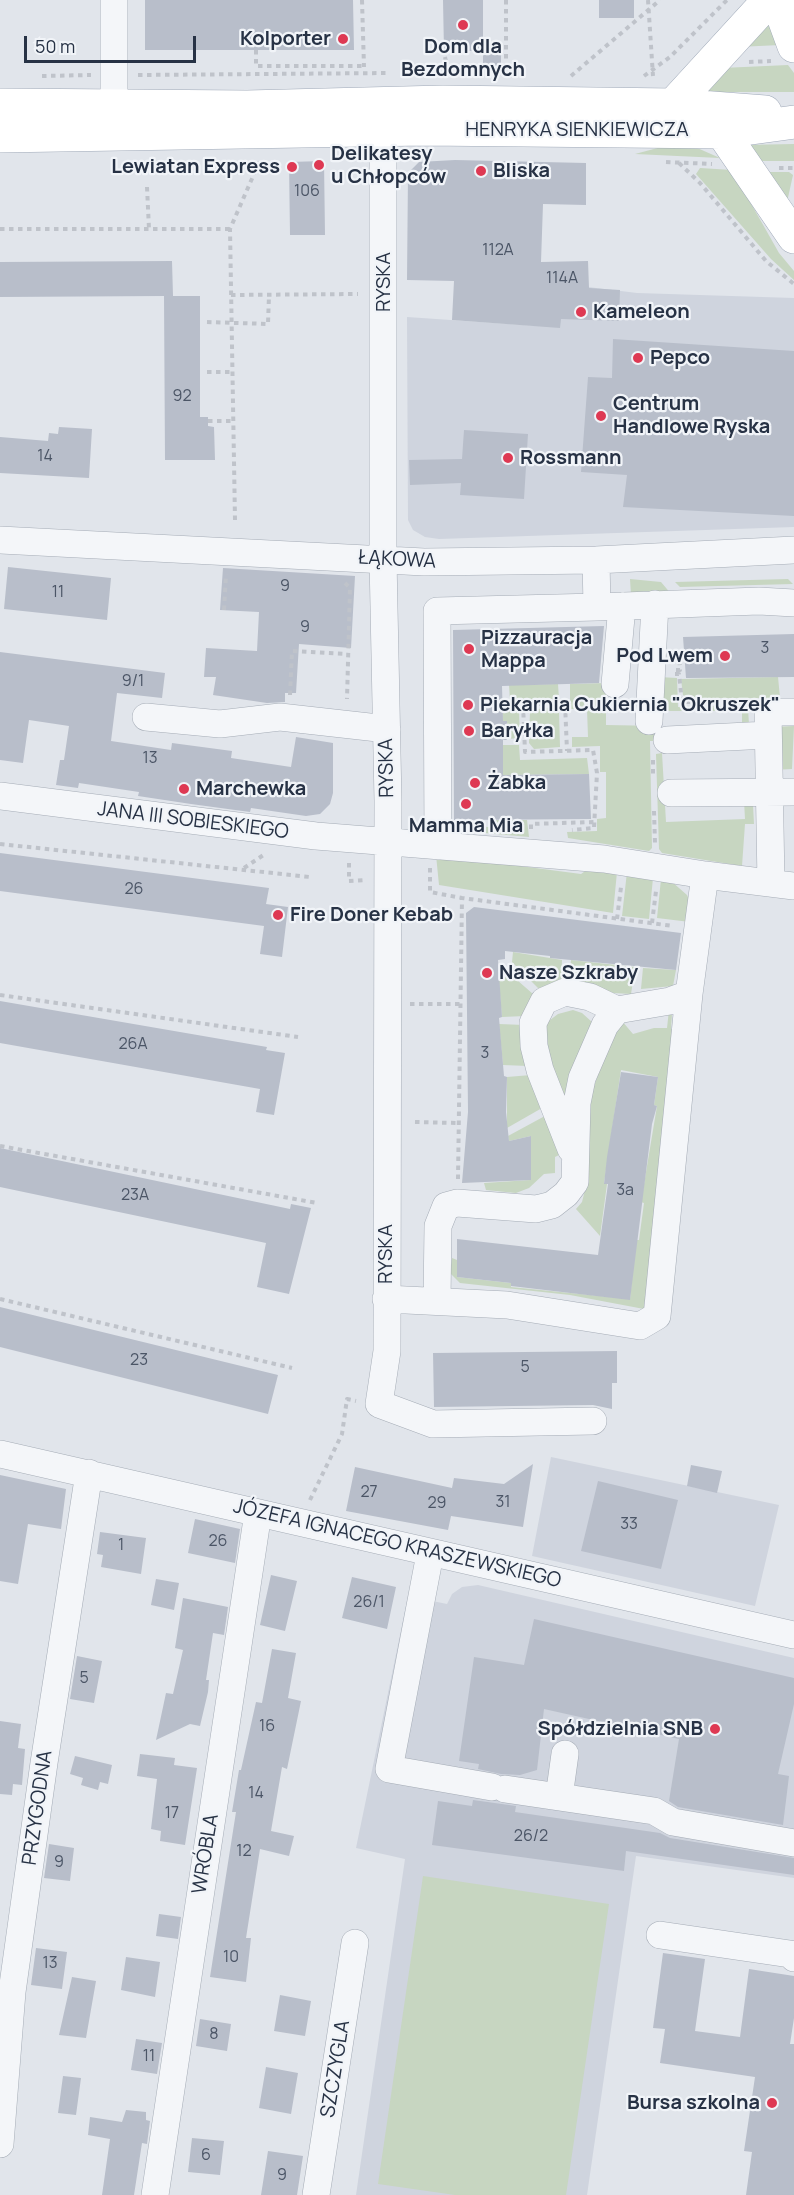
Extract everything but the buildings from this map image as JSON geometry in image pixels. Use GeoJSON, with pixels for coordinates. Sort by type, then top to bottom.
{"type":"FeatureCollection","features":[{"type":"Feature","properties":{"kind":"main road"},"geometry":{"type":"LineString","coordinates":[[673,105],[769,0]]}},
{"type":"Feature","properties":{"kind":"main road"},"geometry":{"type":"LineString","coordinates":[[783,0],[783,16],[794,46]]}},
{"type":"Feature","properties":{"kind":"main road","name":"HENRYKA SIENKIEWICZA"},"geometry":{"type":"LineString","coordinates":[[0,136],[113,119],[248,107],[402,102],[673,105],[794,114]]}},
{"type":"Feature","properties":{"kind":"main road","name":"HENRYKA SIENKIEWICZA"},"geometry":{"type":"LineString","coordinates":[[0,105],[113,119],[382,130],[722,132],[794,123]]}},
{"type":"Feature","properties":{"kind":"main road"},"geometry":{"type":"LineString","coordinates":[[722,132],[793,223]]}},
{"type":"Feature","properties":{"kind":"street"},"geometry":{"type":"LineString","coordinates":[[113,119],[114,0]]}},
{"type":"Feature","properties":{"kind":"street","name":"RYSKA"},"geometry":{"type":"LineString","coordinates":[[379,1404],[387,1351],[387,729],[383,559],[382,130]]}},
{"type":"Feature","properties":{"kind":"street","name":"ŁĄKOWA"},"geometry":{"type":"LineString","coordinates":[[0,540],[480,563],[596,560],[794,550]]}},
{"type":"Feature","properties":{"kind":"street"},"geometry":{"type":"LineString","coordinates":[[596,560],[609,607],[615,684]]}},
{"type":"Feature","properties":{"kind":"street"},"geometry":{"type":"LineString","coordinates":[[438,846],[437,611],[557,618],[609,607],[655,604],[759,601],[794,603]]}},
{"type":"Feature","properties":{"kind":"street"},"geometry":{"type":"LineString","coordinates":[[655,604],[658,730],[777,720],[782,792],[783,885]]}},
{"type":"Feature","properties":{"kind":"street"},"geometry":{"type":"LineString","coordinates":[[146,717],[220,724],[280,717],[387,729]]}},
{"type":"Feature","properties":{"kind":"street"},"geometry":{"type":"LineString","coordinates":[[671,793],[782,792]]}},
{"type":"Feature","properties":{"kind":"street","name":"JANA III SOBIESKIEGO"},"geometry":{"type":"LineString","coordinates":[[0,796],[316,836],[387,840],[624,862],[783,885]]}},
{"type":"Feature","properties":{"kind":"street"},"geometry":{"type":"LineString","coordinates":[[386,1299],[507,1305],[640,1326],[657,1316],[689,994],[705,875]]}},
{"type":"Feature","properties":{"kind":"street"},"geometry":{"type":"LineString","coordinates":[[576,1161],[540,1070],[534,1046],[533,1023],[544,1001],[565,992],[590,997],[617,1010],[670,1001],[689,994]]}},
{"type":"Feature","properties":{"kind":"street"},"geometry":{"type":"LineString","coordinates":[[437,1301],[438,1226],[446,1206],[457,1203],[536,1209],[552,1205],[566,1194],[575,1182],[577,1103],[582,1078],[605,1025],[617,1010]]}},
{"type":"Feature","properties":{"kind":"street"},"geometry":{"type":"LineString","coordinates":[[379,1404],[433,1424],[593,1421]]}},
{"type":"Feature","properties":{"kind":"street","name":"JÓZEFA IGNACEGO KRASZEWSKIEGO"},"geometry":{"type":"LineString","coordinates":[[0,1454],[430,1554],[794,1635]]}},
{"type":"Feature","properties":{"kind":"street","name":"PRZYGODNA"},"geometry":{"type":"LineString","coordinates":[[0,2144],[14,1981],[44,1763],[89,1473]]}},
{"type":"Feature","properties":{"kind":"street","name":"WRÓBLA"},"geometry":{"type":"LineString","coordinates":[[155,2195],[258,1513]]}},
{"type":"Feature","properties":{"kind":"street"},"geometry":{"type":"LineString","coordinates":[[430,1554],[389,1769],[654,1811],[673,1822],[794,1843]]}},
{"type":"Feature","properties":{"kind":"street"},"geometry":{"type":"LineString","coordinates":[[559,1797],[565,1754]]}},
{"type":"Feature","properties":{"kind":"street"},"geometry":{"type":"LineString","coordinates":[[660,1935],[790,1954],[794,1958]]}},
{"type":"Feature","properties":{"kind":"street","name":"SZCZYGLA"},"geometry":{"type":"LineString","coordinates":[[316,2195],[356,1943]]}},
{"type":"Feature","properties":{"kind":"path"},"geometry":{"type":"LineString","coordinates":[[256,50],[256,66],[364,66],[362,0]]}},
{"type":"Feature","properties":{"kind":"path"},"geometry":{"type":"LineString","coordinates":[[506,0],[506,84]]}},
{"type":"Feature","properties":{"kind":"path"},"geometry":{"type":"LineString","coordinates":[[648,0],[653,76]]}},
{"type":"Feature","properties":{"kind":"path"},"geometry":{"type":"LineString","coordinates":[[571,86],[571,73],[660,0]]}},
{"type":"Feature","properties":{"kind":"path"},"geometry":{"type":"LineString","coordinates":[[670,57],[727,0]]}},
{"type":"Feature","properties":{"kind":"path"},"geometry":{"type":"LineString","coordinates":[[445,57],[449,83]]}},
{"type":"Feature","properties":{"kind":"path"},"geometry":{"type":"LineString","coordinates":[[235,520],[230,229],[261,157]]}},
{"type":"Feature","properties":{"kind":"path"},"geometry":{"type":"LineString","coordinates":[[678,162],[700,183],[766,261],[794,284]]}},
{"type":"Feature","properties":{"kind":"path"},"geometry":{"type":"LineString","coordinates":[[147,187],[149,229]]}},
{"type":"Feature","properties":{"kind":"path"},"geometry":{"type":"LineString","coordinates":[[0,229],[230,229]]}},
{"type":"Feature","properties":{"kind":"path"},"geometry":{"type":"LineString","coordinates":[[231,295],[358,294]]}},
{"type":"Feature","properties":{"kind":"path"},"geometry":{"type":"LineString","coordinates":[[207,322],[268,324],[269,295]]}},
{"type":"Feature","properties":{"kind":"path"},"geometry":{"type":"LineString","coordinates":[[207,372],[233,372]]}},
{"type":"Feature","properties":{"kind":"path"},"geometry":{"type":"LineString","coordinates":[[208,421],[233,421]]}},
{"type":"Feature","properties":{"kind":"path"},"geometry":{"type":"LineString","coordinates":[[224,610],[226,572],[230,572]]}},
{"type":"Feature","properties":{"kind":"path"},"geometry":{"type":"LineString","coordinates":[[340,583],[347,584],[350,588],[347,711]]}},
{"type":"Feature","properties":{"kind":"path"},"geometry":{"type":"LineString","coordinates":[[290,702],[292,651],[347,654]]}},
{"type":"Feature","properties":{"kind":"path"},"geometry":{"type":"LineString","coordinates":[[679,674],[682,702],[747,702],[777,720]]}},
{"type":"Feature","properties":{"kind":"path"},"geometry":{"type":"LineString","coordinates":[[502,705],[565,703],[567,751]]}},
{"type":"Feature","properties":{"kind":"path"},"geometry":{"type":"LineString","coordinates":[[524,704],[525,752],[593,750],[597,773],[594,828],[564,830]]}},
{"type":"Feature","properties":{"kind":"path"},"geometry":{"type":"LineString","coordinates":[[531,824],[594,822]]}},
{"type":"Feature","properties":{"kind":"path"},"geometry":{"type":"LineString","coordinates":[[0,844],[310,877]]}},
{"type":"Feature","properties":{"kind":"path"},"geometry":{"type":"LineString","coordinates":[[617,919],[624,862]]}},
{"type":"Feature","properties":{"kind":"path"},"geometry":{"type":"LineString","coordinates":[[652,923],[660,868]]}},
{"type":"Feature","properties":{"kind":"path"},"geometry":{"type":"LineString","coordinates":[[430,892],[698,929]]}},
{"type":"Feature","properties":{"kind":"path"},"geometry":{"type":"LineString","coordinates":[[457,1203],[462,898]]}},
{"type":"Feature","properties":{"kind":"path"},"geometry":{"type":"LineString","coordinates":[[0,995],[298,1037]]}},
{"type":"Feature","properties":{"kind":"path"},"geometry":{"type":"LineString","coordinates":[[410,1004],[460,1004]]}},
{"type":"Feature","properties":{"kind":"path"},"geometry":{"type":"LineString","coordinates":[[416,1122],[458,1123]]}},
{"type":"Feature","properties":{"kind":"path"},"geometry":{"type":"LineString","coordinates":[[0,1146],[317,1203]]}},
{"type":"Feature","properties":{"kind":"path"},"geometry":{"type":"LineString","coordinates":[[0,1299],[292,1368]]}},
{"type":"Feature","properties":{"kind":"path"},"geometry":{"type":"LineString","coordinates":[[299,1523],[342,1434],[347,1399],[379,1404]]}},
{"type":"Feature","properties":{"kind":"shaded area","name":"Centrum Handlowe Ryska"},"geometry":{"type":"Polygon","coordinates":[[[588,287],[637,293],[794,298],[794,527],[439,539],[425,537],[413,530],[408,520],[407,317],[538,326],[588,287]]]}},
{"type":"Feature","properties":{"kind":"shaded area"},"geometry":{"type":"Polygon","coordinates":[[[551,1457],[779,1505],[755,1606],[532,1556],[551,1457]]]}},
{"type":"Feature","properties":{"kind":"shaded area"},"geometry":{"type":"Polygon","coordinates":[[[478,1585],[794,1658],[794,1878],[636,1856],[587,2195],[356,2195],[405,1859],[356,1848],[408,1596],[447,1604],[452,1594],[462,1587],[478,1585]]]}},
{"type":"Feature","properties":{"kind":"green space"},"geometry":{"type":"Polygon","coordinates":[[[773,0],[780,45],[738,47],[773,0]]]}},
{"type":"Feature","properties":{"kind":"green space"},"geometry":{"type":"Polygon","coordinates":[[[788,65],[794,73],[794,92],[702,92],[722,68],[788,65]]]}},
{"type":"Feature","properties":{"kind":"green space"},"geometry":{"type":"Polygon","coordinates":[[[794,144],[794,161],[757,161],[744,145],[794,144]]]}},
{"type":"Feature","properties":{"kind":"green space"},"geometry":{"type":"Polygon","coordinates":[[[665,146],[695,147],[720,158],[635,154],[665,146]]]}},
{"type":"Feature","properties":{"kind":"green space"},"geometry":{"type":"Polygon","coordinates":[[[700,168],[732,170],[779,253],[794,271],[794,280],[771,259],[696,174],[700,168]]]}},
{"type":"Feature","properties":{"kind":"green space"},"geometry":{"type":"Polygon","coordinates":[[[763,172],[789,172],[793,175],[785,211],[763,172]]]}},
{"type":"Feature","properties":{"kind":"green space"},"geometry":{"type":"Polygon","coordinates":[[[630,579],[661,582],[672,595],[631,595],[630,579]]]}},
{"type":"Feature","properties":{"kind":"green space"},"geometry":{"type":"Polygon","coordinates":[[[788,579],[793,584],[680,587],[675,582],[788,579]]]}},
{"type":"Feature","properties":{"kind":"green space"},"geometry":{"type":"Polygon","coordinates":[[[659,677],[677,678],[678,707],[745,705],[748,708],[749,725],[742,728],[742,711],[660,711],[659,677]]]}},
{"type":"Feature","properties":{"kind":"green space"},"geometry":{"type":"Polygon","coordinates":[[[778,677],[780,698],[687,698],[683,695],[681,679],[778,677]]]}},
{"type":"Feature","properties":{"kind":"green space"},"geometry":{"type":"Polygon","coordinates":[[[606,683],[606,725],[661,726],[662,741],[650,741],[652,848],[649,851],[568,838],[567,832],[597,831],[597,819],[606,818],[606,772],[600,772],[600,746],[572,747],[572,737],[588,737],[587,709],[570,709],[570,684],[606,683]]]}},
{"type":"Feature","properties":{"kind":"green space"},"geometry":{"type":"Polygon","coordinates":[[[558,684],[559,699],[510,701],[509,685],[558,684]]]}},
{"type":"Feature","properties":{"kind":"green space"},"geometry":{"type":"Polygon","coordinates":[[[555,707],[559,712],[560,747],[534,749],[529,743],[530,710],[555,707]]]}},
{"type":"Feature","properties":{"kind":"green space"},"geometry":{"type":"Polygon","coordinates":[[[502,708],[519,711],[520,738],[507,739],[507,721],[503,721],[502,708]]]}},
{"type":"Feature","properties":{"kind":"green space"},"geometry":{"type":"Polygon","coordinates":[[[794,726],[792,769],[774,770],[773,727],[794,726]]]}},
{"type":"Feature","properties":{"kind":"green space"},"geometry":{"type":"Polygon","coordinates":[[[503,745],[519,745],[520,760],[587,758],[589,774],[503,775],[503,745]]]}},
{"type":"Feature","properties":{"kind":"green space"},"geometry":{"type":"Polygon","coordinates":[[[662,753],[666,822],[745,819],[744,801],[753,805],[754,824],[745,824],[742,866],[662,853],[659,849],[656,754],[662,753]]]}},
{"type":"Feature","properties":{"kind":"green space"},"geometry":{"type":"Polygon","coordinates":[[[489,820],[527,820],[529,837],[452,830],[451,826],[489,827],[489,820]]]}},
{"type":"Feature","properties":{"kind":"green space"},"geometry":{"type":"Polygon","coordinates":[[[436,855],[581,874],[591,867],[617,872],[613,913],[439,885],[436,855]]]}},
{"type":"Feature","properties":{"kind":"green space"},"geometry":{"type":"Polygon","coordinates":[[[627,872],[653,878],[649,919],[622,916],[627,872]]]}},
{"type":"Feature","properties":{"kind":"green space"},"geometry":{"type":"Polygon","coordinates":[[[661,879],[671,881],[687,895],[691,903],[690,922],[657,918],[661,879]]]}},
{"type":"Feature","properties":{"kind":"green space"},"geometry":{"type":"Polygon","coordinates":[[[513,952],[562,960],[561,981],[539,989],[512,962],[513,952]]]}},
{"type":"Feature","properties":{"kind":"green space"},"geometry":{"type":"Polygon","coordinates":[[[571,960],[635,967],[631,994],[613,993],[569,982],[571,960]]]}},
{"type":"Feature","properties":{"kind":"green space"},"geometry":{"type":"Polygon","coordinates":[[[643,968],[676,970],[673,986],[641,989],[643,968]]]}},
{"type":"Feature","properties":{"kind":"green space"},"geometry":{"type":"Polygon","coordinates":[[[498,972],[509,973],[533,994],[525,1016],[502,1017],[498,972]]]}},
{"type":"Feature","properties":{"kind":"green space"},"geometry":{"type":"Polygon","coordinates":[[[573,1010],[582,1013],[592,1022],[569,1112],[544,1047],[545,1026],[558,1014],[573,1010]]]}},
{"type":"Feature","properties":{"kind":"green space"},"geometry":{"type":"Polygon","coordinates":[[[669,1010],[672,1014],[671,1029],[678,1030],[644,1309],[570,1295],[460,1283],[450,1273],[452,1258],[457,1260],[457,1277],[511,1283],[511,1287],[630,1299],[636,1240],[639,1240],[644,1203],[641,1202],[657,1106],[654,1105],[658,1077],[621,1070],[604,1183],[607,1184],[600,1236],[576,1209],[582,1202],[586,1186],[589,1101],[608,1045],[622,1021],[633,1034],[654,1028],[667,1028],[669,1010]]]}},
{"type":"Feature","properties":{"kind":"green space"},"geometry":{"type":"Polygon","coordinates":[[[499,1024],[524,1025],[528,1066],[503,1065],[499,1024]]]}},
{"type":"Feature","properties":{"kind":"green space"},"geometry":{"type":"Polygon","coordinates":[[[531,1075],[542,1108],[507,1128],[507,1077],[531,1075]]]}},
{"type":"Feature","properties":{"kind":"green space"},"geometry":{"type":"Polygon","coordinates":[[[543,1117],[548,1119],[561,1154],[555,1157],[555,1173],[544,1174],[529,1188],[516,1193],[486,1190],[484,1183],[530,1180],[531,1136],[509,1141],[508,1136],[543,1117]]]}},
{"type":"Feature","properties":{"kind":"green space"},"geometry":{"type":"Polygon","coordinates":[[[423,1876],[609,1904],[566,2195],[455,2195],[378,2184],[423,1876]]]}},
{"type":"Feature","properties":{"kind":"place","name":"Dom dla Bezdomnych"},"geometry":{"type":"Point","coordinates":[463,25]}},
{"type":"Feature","properties":{"kind":"place","name":"Kolporter"},"geometry":{"type":"Point","coordinates":[343,39]}},
{"type":"Feature","properties":{"kind":"place","name":"Delikatesy u Chłopców"},"geometry":{"type":"Point","coordinates":[319,165]}},
{"type":"Feature","properties":{"kind":"place","name":"Lewiatan Express"},"geometry":{"type":"Point","coordinates":[292,167]}},
{"type":"Feature","properties":{"kind":"place","name":"Bliska"},"geometry":{"type":"Point","coordinates":[481,171]}},
{"type":"Feature","properties":{"kind":"place","name":"Kameleon"},"geometry":{"type":"Point","coordinates":[581,312]}},
{"type":"Feature","properties":{"kind":"place","name":"Pepco"},"geometry":{"type":"Point","coordinates":[638,358]}},
{"type":"Feature","properties":{"kind":"place","name":"Centrum Handlowe Ryska"},"geometry":{"type":"Point","coordinates":[601,416]}},
{"type":"Feature","properties":{"kind":"place","name":"Rossmann"},"geometry":{"type":"Point","coordinates":[508,458]}},
{"type":"Feature","properties":{"kind":"place","name":"Pizzauracja Mappa"},"geometry":{"type":"Point","coordinates":[469,649]}},
{"type":"Feature","properties":{"kind":"place","name":"Pod Lwem"},"geometry":{"type":"Point","coordinates":[725,656]}},
{"type":"Feature","properties":{"kind":"place","name":"Piekarnia Cukiernia \"Okruszek\""},"geometry":{"type":"Point","coordinates":[468,705]}},
{"type":"Feature","properties":{"kind":"place","name":"Baryłka"},"geometry":{"type":"Point","coordinates":[469,731]}},
{"type":"Feature","properties":{"kind":"place","name":"Żabka"},"geometry":{"type":"Point","coordinates":[475,783]}},
{"type":"Feature","properties":{"kind":"place","name":"Marchewka"},"geometry":{"type":"Point","coordinates":[184,789]}},
{"type":"Feature","properties":{"kind":"place","name":"Mamma Mia"},"geometry":{"type":"Point","coordinates":[466,804]}},
{"type":"Feature","properties":{"kind":"place","name":"Fire Doner Kebab"},"geometry":{"type":"Point","coordinates":[278,915]}},
{"type":"Feature","properties":{"kind":"place","name":"Nasze Szkraby"},"geometry":{"type":"Point","coordinates":[487,973]}},
{"type":"Feature","properties":{"kind":"place","name":"Spółdzielnia SNB"},"geometry":{"type":"Point","coordinates":[715,1729]}},
{"type":"Feature","properties":{"kind":"place","name":"Bursa szkolna"},"geometry":{"type":"Point","coordinates":[772,2103]}}]}
